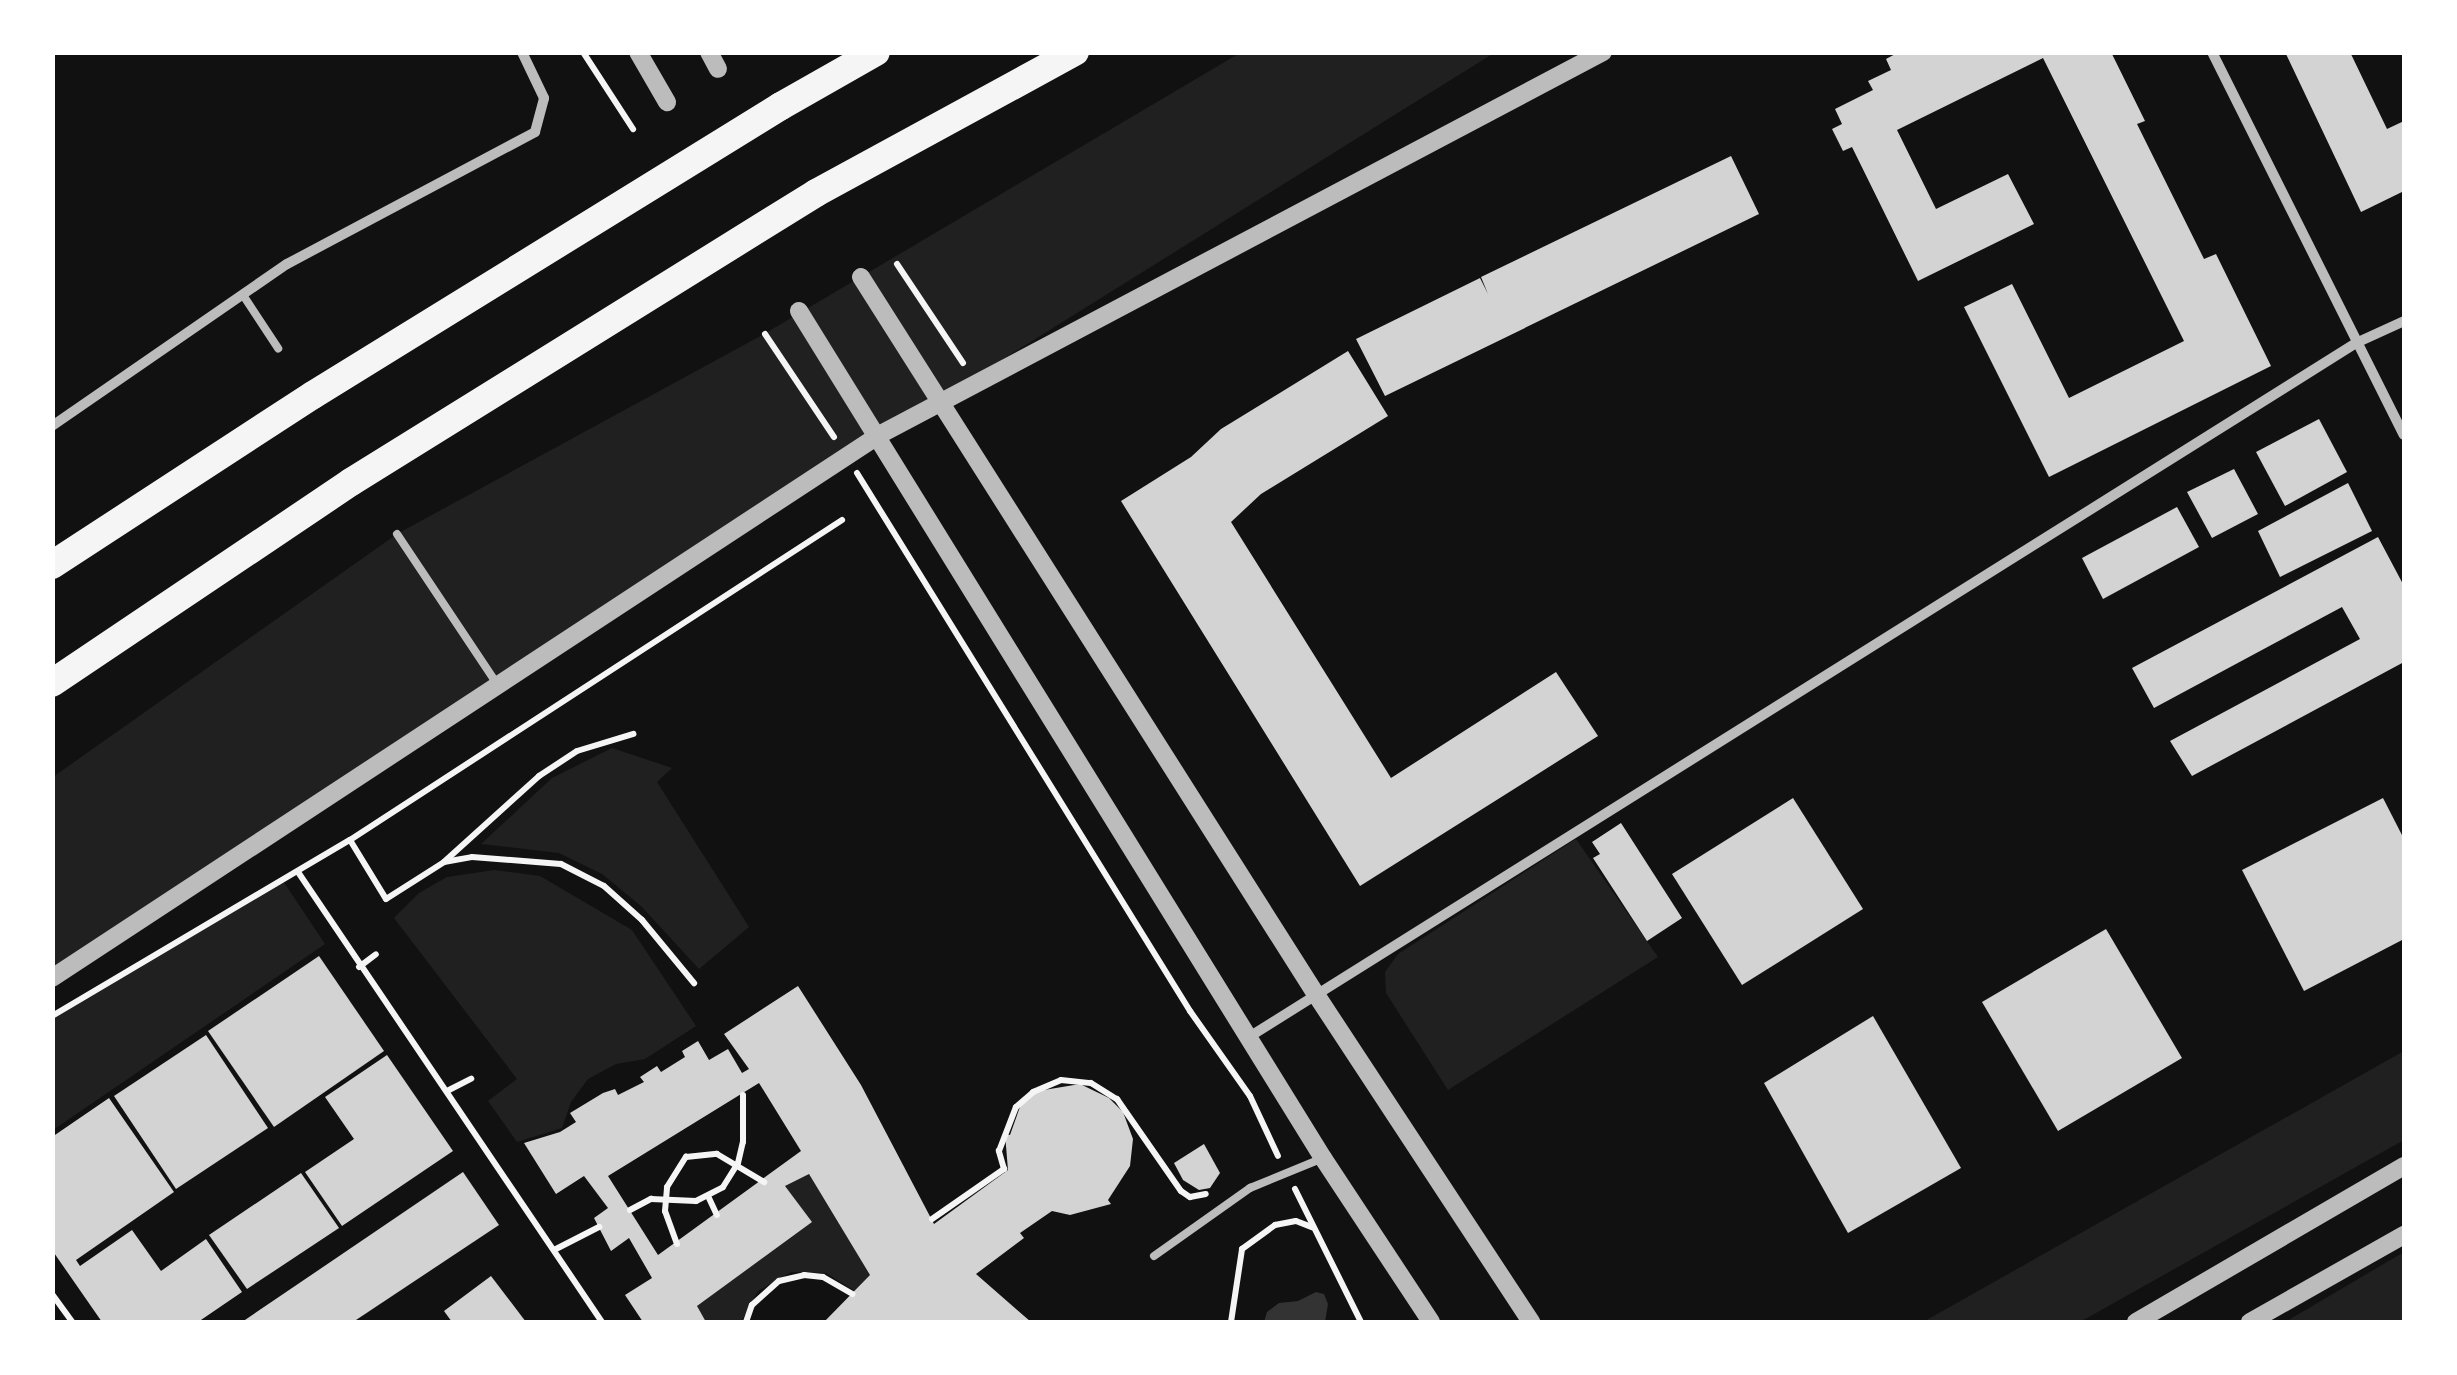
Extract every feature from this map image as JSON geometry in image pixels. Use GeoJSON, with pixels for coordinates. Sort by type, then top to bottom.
{"type":"FeatureCollection","features":[{"type":"Feature","properties":{"kind":"highway"},"geometry":{"type":"LineString","coordinates":[[52,566],[330,385],[781,106],[876,52]]}},
{"type":"Feature","properties":{"kind":"highway"},"geometry":{"type":"LineString","coordinates":[[52,682],[351,482],[800,204],[1075,52]]}},
{"type":"Feature","properties":{"kind":"street"},"geometry":{"type":"LineString","coordinates":[[52,426],[287,264],[535,132],[544,98],[522,52]]}},
{"type":"Feature","properties":{"kind":"street"},"geometry":{"type":"LineString","coordinates":[[638,52],[668,102]]}},
{"type":"Feature","properties":{"kind":"street"},"geometry":{"type":"LineString","coordinates":[[52,978],[879,435],[1603,52]]}},
{"type":"Feature","properties":{"kind":"street"},"geometry":{"type":"LineString","coordinates":[[2212,52],[2404,435]]}},
{"type":"Feature","properties":{"kind":"street"},"geometry":{"type":"LineString","coordinates":[[862,277],[1315,993],[1530,1322]]}},
{"type":"Feature","properties":{"kind":"street"},"geometry":{"type":"LineString","coordinates":[[799,311],[1323,1158],[1430,1322]]}},
{"type":"Feature","properties":{"kind":"street"},"geometry":{"type":"LineString","coordinates":[[1249,1036],[2356,343],[2404,321]]}},
{"type":"Feature","properties":{"kind":"street"},"geometry":{"type":"LineString","coordinates":[[2136,1322],[2404,1166]]}},
{"type":"Feature","properties":{"kind":"street"},"geometry":{"type":"LineString","coordinates":[[2250,1322],[2404,1234]]}},
{"type":"Feature","properties":{"kind":"lane"},"geometry":{"type":"LineString","coordinates":[[243,295],[278,348]]}},
{"type":"Feature","properties":{"kind":"lane"},"geometry":{"type":"LineString","coordinates":[[397,534],[498,685]]}},
{"type":"Feature","properties":{"kind":"lane"},"geometry":{"type":"LineString","coordinates":[[1154,1256],[1250,1188],[1323,1158]]}},
{"type":"Feature","properties":{"kind":"path"},"geometry":{"type":"LineString","coordinates":[[582,52],[632,129]]}},
{"type":"Feature","properties":{"kind":"path"},"geometry":{"type":"LineString","coordinates":[[897,264],[976,382]]}},
{"type":"Feature","properties":{"kind":"path"},"geometry":{"type":"LineString","coordinates":[[764,334],[846,456],[1190,1011],[1250,1096],[1360,1322]]}},
{"type":"Feature","properties":{"kind":"path"},"geometry":{"type":"LineString","coordinates":[[52,1016],[350,840],[842,520]]}},
{"type":"Feature","properties":{"kind":"path"},"geometry":{"type":"LineString","coordinates":[[350,840],[386,899],[444,862],[540,776],[576,751],[633,734]]}},
{"type":"Feature","properties":{"kind":"path"},"geometry":{"type":"LineString","coordinates":[[444,862],[519,858],[561,864],[604,886],[642,920],[694,983]]}},
{"type":"Feature","properties":{"kind":"path"},"geometry":{"type":"LineString","coordinates":[[298,872],[359,967],[449,1090],[602,1322]]}},
{"type":"Feature","properties":{"kind":"path"},"geometry":{"type":"LineString","coordinates":[[359,967],[376,954]]}},
{"type":"Feature","properties":{"kind":"path"},"geometry":{"type":"LineString","coordinates":[[449,1090],[471,1078]]}},
{"type":"Feature","properties":{"kind":"path"},"geometry":{"type":"LineString","coordinates":[[932,1219],[1004,1170],[1000,1151],[1016,1107],[1033,1092],[1061,1080],[1091,1083],[1117,1099],[1190,1197],[1209,1193],[1220,1185]]}},
{"type":"Feature","properties":{"kind":"path"},"geometry":{"type":"LineString","coordinates":[[630,1210],[651,1199],[696,1201],[723,1186],[738,1163],[746,1122],[743,1095]]}},
{"type":"Feature","properties":{"kind":"path"},"geometry":{"type":"LineString","coordinates":[[677,1244],[665,1200],[674,1172],[686,1157],[704,1152],[738,1163],[764,1182]]}},
{"type":"Feature","properties":{"kind":"path"},"geometry":{"type":"LineString","coordinates":[[708,1196],[717,1215]]}},
{"type":"Feature","properties":{"kind":"path"},"geometry":{"type":"LineString","coordinates":[[1231,1322],[1242,1249],[1275,1224],[1296,1222],[1314,1228]]}},
{"type":"Feature","properties":{"kind":"path"},"geometry":{"type":"LineString","coordinates":[[554,1250],[600,1227]]}},
{"type":"Feature","properties":{"kind":"path"},"geometry":{"type":"LineString","coordinates":[[746,1322],[752,1305],[778,1281],[804,1275],[822,1278],[852,1294]]}},
{"type":"Feature","properties":{"kind":"path"},"geometry":{"type":"LineString","coordinates":[[52,1294],[72,1322]]}},
{"type":"Feature","properties":{"kind":"shaded area"},"geometry":{"type":"Polygon","coordinates":[[[1240,53],[1494,53],[910,417],[53,978],[53,777],[397,534],[764,334],[1240,53]]]}},
{"type":"Feature","properties":{"kind":"shaded area"},"geometry":{"type":"Polygon","coordinates":[[[612,748],[672,768],[657,782],[749,927],[699,969],[641,906],[602,874],[559,853],[481,844],[552,778],[612,748]]]}},
{"type":"Feature","properties":{"kind":"shaded area"},"geometry":{"type":"Polygon","coordinates":[[[1576,839],[1658,957],[1448,1090],[1386,993],[1385,972],[1398,954],[1576,839]]]}},
{"type":"Feature","properties":{"kind":"shaded area"},"geometry":{"type":"Polygon","coordinates":[[[494,870],[540,876],[632,930],[696,1026],[645,1059],[616,1064],[588,1079],[571,1102],[562,1128],[517,1142],[488,1101],[517,1079],[394,918],[419,893],[447,877],[494,870]]]}},
{"type":"Feature","properties":{"kind":"shaded area"},"geometry":{"type":"Polygon","coordinates":[[[283,881],[325,944],[53,1130],[52,1016],[283,881]]]}},
{"type":"Feature","properties":{"kind":"shaded area"},"geometry":{"type":"Polygon","coordinates":[[[2404,1051],[2404,1140],[2080,1322],[1923,1322],[2404,1051]]]}},
{"type":"Feature","properties":{"kind":"shaded area"},"geometry":{"type":"Polygon","coordinates":[[[809,1174],[870,1275],[855,1291],[826,1273],[791,1272],[758,1291],[741,1322],[706,1322],[697,1306],[811,1221],[785,1186],[809,1174]]]}},
{"type":"Feature","properties":{"kind":"shaded area"},"geometry":{"type":"Polygon","coordinates":[[[2404,1252],[2404,1322],[2285,1322],[2404,1252]]]}},
{"type":"Feature","properties":{"kind":"shaded area"},"geometry":{"type":"Polygon","coordinates":[[[1316,1292],[1324,1294],[1328,1304],[1325,1322],[1264,1322],[1267,1312],[1279,1303],[1298,1301],[1316,1292]]]}},
{"type":"Feature","properties":{"kind":"building"},"geometry":{"type":"Polygon","coordinates":[[[1899,52],[2111,52],[2145,121],[2137,124],[2204,259],[2216,254],[2271,366],[2049,477],[1964,307],[2012,284],[2069,398],[2184,341],[2043,58],[1897,130],[1936,209],[2008,174],[2034,224],[1918,281],[1852,147],[1843,151],[1832,129],[1842,124],[1835,109],[1873,90],[1868,81],[1891,70],[1886,59],[1899,52]]]}},
{"type":"Feature","properties":{"kind":"building"},"geometry":{"type":"Polygon","coordinates":[[[2285,52],[2350,52],[2387,129],[2404,121],[2404,191],[2361,212],[2285,52]]]}},
{"type":"Feature","properties":{"kind":"building"},"geometry":{"type":"Polygon","coordinates":[[[1731,156],[1759,214],[1385,396],[1356,339],[1480,278],[1488,294],[1481,277],[1731,156]]]}},
{"type":"Feature","properties":{"kind":"building"},"geometry":{"type":"Polygon","coordinates":[[[1348,351],[1388,416],[1261,494],[1231,522],[1391,778],[1556,672],[1598,736],[1360,886],[1121,501],[1191,457],[1221,429],[1348,351]]]}},
{"type":"Feature","properties":{"kind":"building"},"geometry":{"type":"Polygon","coordinates":[[[2319,419],[2347,472],[2285,506],[2256,452],[2319,419]]]}},
{"type":"Feature","properties":{"kind":"building"},"geometry":{"type":"Polygon","coordinates":[[[2234,469],[2258,514],[2212,538],[2187,492],[2234,469]]]}},
{"type":"Feature","properties":{"kind":"building"},"geometry":{"type":"Polygon","coordinates":[[[2348,483],[2372,531],[2280,577],[2258,531],[2348,483]]]}},
{"type":"Feature","properties":{"kind":"building"},"geometry":{"type":"Polygon","coordinates":[[[2177,507],[2199,547],[2103,599],[2082,558],[2177,507]]]}},
{"type":"Feature","properties":{"kind":"building"},"geometry":{"type":"Polygon","coordinates":[[[2378,537],[2404,586],[2404,662],[2192,776],[2170,741],[2360,639],[2342,607],[2154,708],[2132,668],[2378,537]]]}},
{"type":"Feature","properties":{"kind":"building"},"geometry":{"type":"Polygon","coordinates":[[[1793,798],[1863,909],[1742,985],[1672,874],[1793,798]]]}},
{"type":"Feature","properties":{"kind":"building"},"geometry":{"type":"Polygon","coordinates":[[[2383,798],[2404,839],[2404,939],[2304,991],[2242,870],[2383,798]]]}},
{"type":"Feature","properties":{"kind":"building"},"geometry":{"type":"Polygon","coordinates":[[[1621,823],[1682,918],[1647,941],[1593,858],[1600,854],[1592,842],[1621,823]]]}},
{"type":"Feature","properties":{"kind":"building"},"geometry":{"type":"Polygon","coordinates":[[[2106,929],[2182,1058],[2058,1131],[1982,1002],[2106,929]]]}},
{"type":"Feature","properties":{"kind":"building"},"geometry":{"type":"Polygon","coordinates":[[[319,956],[384,1051],[274,1127],[208,1031],[319,956]]]}},
{"type":"Feature","properties":{"kind":"building"},"geometry":{"type":"Polygon","coordinates":[[[798,986],[861,1085],[934,1224],[1008,1170],[1005,1134],[1010,1135],[1021,1104],[1038,1091],[1080,1084],[1109,1098],[1123,1112],[1133,1139],[1130,1166],[1108,1200],[1111,1204],[1070,1215],[1052,1211],[1020,1233],[1024,1238],[976,1274],[1031,1322],[824,1322],[870,1275],[809,1174],[785,1186],[812,1222],[697,1306],[706,1322],[643,1322],[625,1295],[652,1278],[629,1238],[611,1251],[594,1218],[608,1208],[584,1176],[556,1194],[524,1143],[560,1132],[576,1122],[570,1113],[603,1093],[615,1089],[618,1095],[644,1082],[640,1077],[657,1066],[661,1072],[685,1057],[682,1051],[698,1041],[709,1060],[728,1049],[742,1073],[749,1069],[724,1034],[798,986]],[[759,1083],[608,1176],[658,1255],[801,1151],[759,1083]]]}},
{"type":"Feature","properties":{"kind":"building"},"geometry":{"type":"Polygon","coordinates":[[[1873,1016],[1961,1168],[1848,1233],[1764,1083],[1873,1016]]]}},
{"type":"Feature","properties":{"kind":"building"},"geometry":{"type":"Polygon","coordinates":[[[206,1035],[268,1128],[176,1189],[114,1096],[206,1035]]]}},
{"type":"Feature","properties":{"kind":"building"},"geometry":{"type":"Polygon","coordinates":[[[387,1055],[453,1151],[342,1226],[305,1172],[354,1139],[325,1097],[387,1055]]]}},
{"type":"Feature","properties":{"kind":"building"},"geometry":{"type":"Polygon","coordinates":[[[109,1098],[174,1192],[76,1260],[80,1266],[132,1230],[161,1271],[206,1239],[242,1292],[198,1322],[102,1322],[52,1250],[52,1137],[109,1098]]]}},
{"type":"Feature","properties":{"kind":"building"},"geometry":{"type":"Polygon","coordinates":[[[1204,1144],[1220,1173],[1210,1188],[1199,1190],[1183,1180],[1174,1163],[1204,1144]]]}},
{"type":"Feature","properties":{"kind":"building"},"geometry":{"type":"Polygon","coordinates":[[[463,1172],[499,1225],[353,1322],[242,1322],[463,1172]]]}},
{"type":"Feature","properties":{"kind":"building"},"geometry":{"type":"Polygon","coordinates":[[[301,1173],[339,1228],[247,1289],[209,1235],[301,1173]]]}},
{"type":"Feature","properties":{"kind":"building"},"geometry":{"type":"Polygon","coordinates":[[[491,1276],[526,1322],[452,1322],[444,1311],[491,1276]]]}}]}
